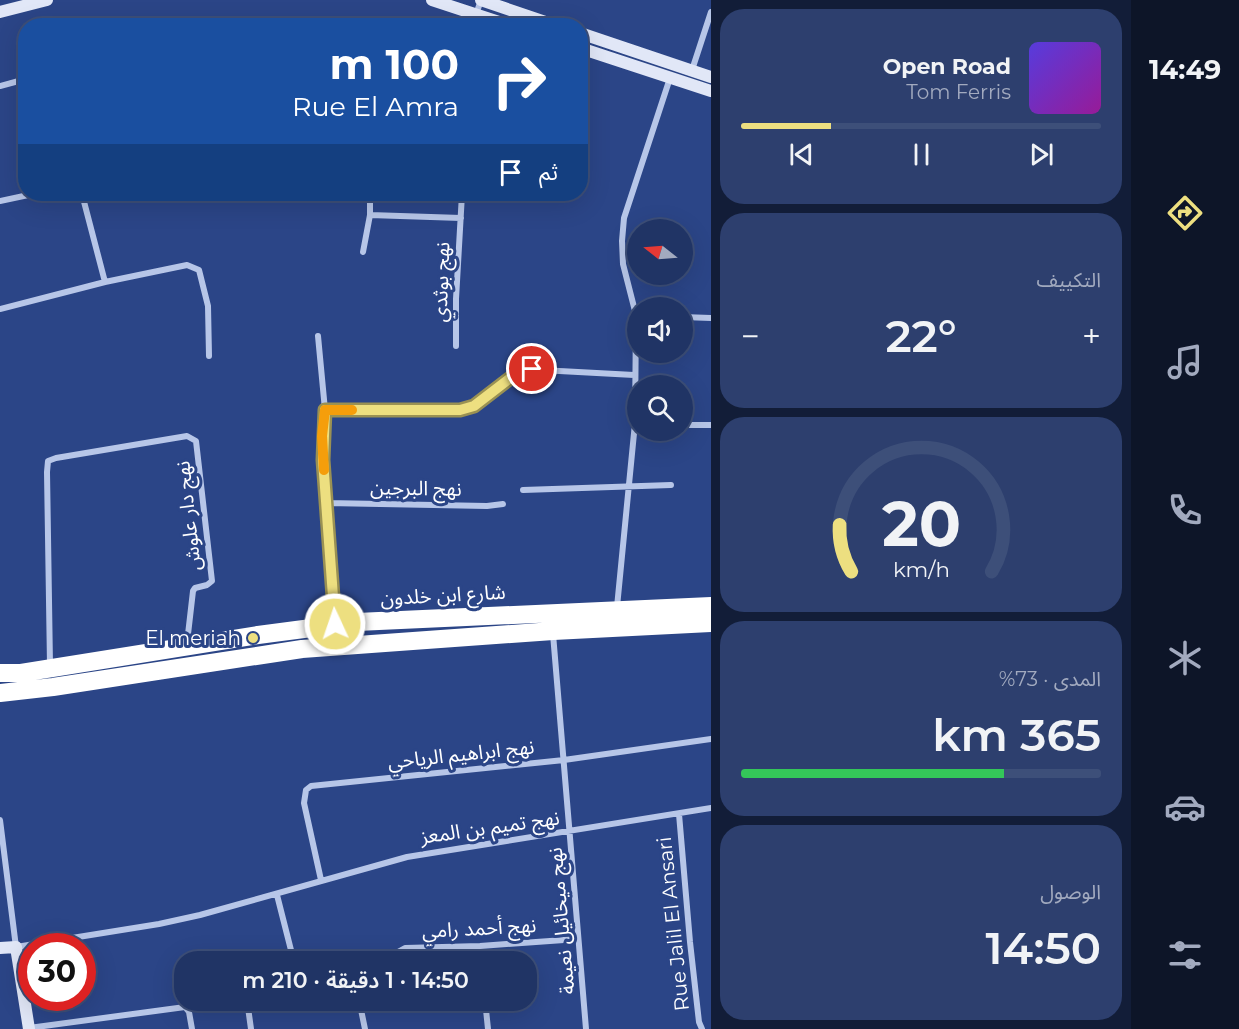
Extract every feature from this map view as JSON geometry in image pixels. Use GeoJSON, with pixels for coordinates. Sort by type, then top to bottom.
{"type":"FeatureCollection","features":[{"type":"Feature","properties":{"kind":"highway","name":"شارع ابن خلدون"},"geometry":{"type":"LineString","coordinates":[[0,673],[21,673],[335,624],[390,619],[711,606]]}},
{"type":"Feature","properties":{"kind":"highway"},"geometry":{"type":"LineString","coordinates":[[0,693],[302,649],[553,631],[711,623]]}},
{"type":"Feature","properties":{"kind":"street"},"geometry":{"type":"LineString","coordinates":[[0,12],[47,0]]}},
{"type":"Feature","properties":{"kind":"street"},"geometry":{"type":"LineString","coordinates":[[432,0],[470,18]]}},
{"type":"Feature","properties":{"kind":"street"},"geometry":{"type":"LineString","coordinates":[[475,18],[481,0],[534,18]]}},
{"type":"Feature","properties":{"kind":"street"},"geometry":{"type":"LineString","coordinates":[[692,71],[711,12]]}},
{"type":"Feature","properties":{"kind":"street"},"geometry":{"type":"LineString","coordinates":[[588,36],[711,77]]}},
{"type":"Feature","properties":{"kind":"street"},"geometry":{"type":"LineString","coordinates":[[588,51],[711,91]]}},
{"type":"Feature","properties":{"kind":"street"},"geometry":{"type":"LineString","coordinates":[[632,297],[623,264],[624,218],[670,77]]}},
{"type":"Feature","properties":{"kind":"street"},"geometry":{"type":"LineString","coordinates":[[0,86],[18,81]]}},
{"type":"Feature","properties":{"kind":"street"},"geometry":{"type":"LineString","coordinates":[[0,201],[18,197]]}},
{"type":"Feature","properties":{"kind":"street"},"geometry":{"type":"LineString","coordinates":[[84,201],[105,282]]}},
{"type":"Feature","properties":{"kind":"street"},"geometry":{"type":"LineString","coordinates":[[363,252],[370,215],[370,201]]}},
{"type":"Feature","properties":{"kind":"street","name":"نهج بوثدي"},"geometry":{"type":"LineString","coordinates":[[456,346],[456,299],[462,201]]}},
{"type":"Feature","properties":{"kind":"street","name":"نهج بوثدي"},"geometry":{"type":"LineString","coordinates":[[370,215],[461,219]]}},
{"type":"Feature","properties":{"kind":"street"},"geometry":{"type":"LineString","coordinates":[[0,309],[105,282],[187,265],[199,270],[208,306],[208,356]]}},
{"type":"Feature","properties":{"kind":"street"},"geometry":{"type":"LineString","coordinates":[[693,317],[711,318]]}},
{"type":"Feature","properties":{"kind":"street"},"geometry":{"type":"LineString","coordinates":[[318,336],[325,410],[322,436],[335,624]]}},
{"type":"Feature","properties":{"kind":"street"},"geometry":{"type":"LineString","coordinates":[[325,410],[460,410],[474,406],[522,369],[634,375],[635,363]]}},
{"type":"Feature","properties":{"kind":"street"},"geometry":{"type":"LineString","coordinates":[[693,425],[711,425]]}},
{"type":"Feature","properties":{"kind":"street","name":"نهج دار علوش"},"geometry":{"type":"LineString","coordinates":[[50,668],[48,461],[187,436],[196,441],[212,581],[193,591],[187,647]]}},
{"type":"Feature","properties":{"kind":"street"},"geometry":{"type":"LineString","coordinates":[[616,610],[633,441]]}},
{"type":"Feature","properties":{"kind":"street"},"geometry":{"type":"LineString","coordinates":[[523,490],[671,485]]}},
{"type":"Feature","properties":{"kind":"street","name":"نهج البرجين"},"geometry":{"type":"LineString","coordinates":[[327,503],[487,506],[503,504]]}},
{"type":"Feature","properties":{"kind":"street","name":"نهج ميخائيل نعيمة"},"geometry":{"type":"LineString","coordinates":[[553,631],[586,1029]]}},
{"type":"Feature","properties":{"kind":"street","name":"نهج ابراهيم الرياحي"},"geometry":{"type":"LineString","coordinates":[[321,880],[304,802],[306,790],[311,786],[564,760],[711,739]]}},
{"type":"Feature","properties":{"kind":"street","name":"نهج تميم بن المعز"},"geometry":{"type":"LineString","coordinates":[[16,947],[159,924],[277,895],[321,880],[407,857],[711,808]]}},
{"type":"Feature","properties":{"kind":"street","name":"Rue Jalil El Ansari"},"geometry":{"type":"LineString","coordinates":[[679,814],[690,942],[699,1022],[702,1029]]}},
{"type":"Feature","properties":{"kind":"street"},"geometry":{"type":"LineString","coordinates":[[0,820],[29,1029],[185,1007],[189,1012],[192,1029]]}},
{"type":"Feature","properties":{"kind":"street"},"geometry":{"type":"LineString","coordinates":[[277,895],[291,951]]}},
{"type":"Feature","properties":{"kind":"street","name":"نهج أحمد رامي"},"geometry":{"type":"LineString","coordinates":[[401,951],[405,948],[480,946],[578,939]]}},
{"type":"Feature","properties":{"kind":"street"},"geometry":{"type":"LineString","coordinates":[[480,946],[480,951]]}},
{"type":"Feature","properties":{"kind":"street"},"geometry":{"type":"LineString","coordinates":[[0,948],[16,947]]}},
{"type":"Feature","properties":{"kind":"street"},"geometry":{"type":"LineString","coordinates":[[249,1011],[251,1029]]}},
{"type":"Feature","properties":{"kind":"street"},"geometry":{"type":"LineString","coordinates":[[361,1011],[365,1029]]}},
{"type":"Feature","properties":{"kind":"street"},"geometry":{"type":"LineString","coordinates":[[486,1011],[488,1029]]}},
{"type":"Feature","properties":{"kind":"slow traffic"},"geometry":{"type":"LineString","coordinates":[[324,470],[322,436],[325,410],[352,410]]}},
{"type":"Feature","properties":{"kind":"place","name":"El meriah"},"geometry":{"type":"Point","coordinates":[253,638]}},
{"type":"Feature","properties":{"kind":"route"},"geometry":{"type":"LineString","coordinates":[[335,624],[323,460],[322,436],[325,410],[460,410],[474,406],[522,369],[532,369]]}}]}
